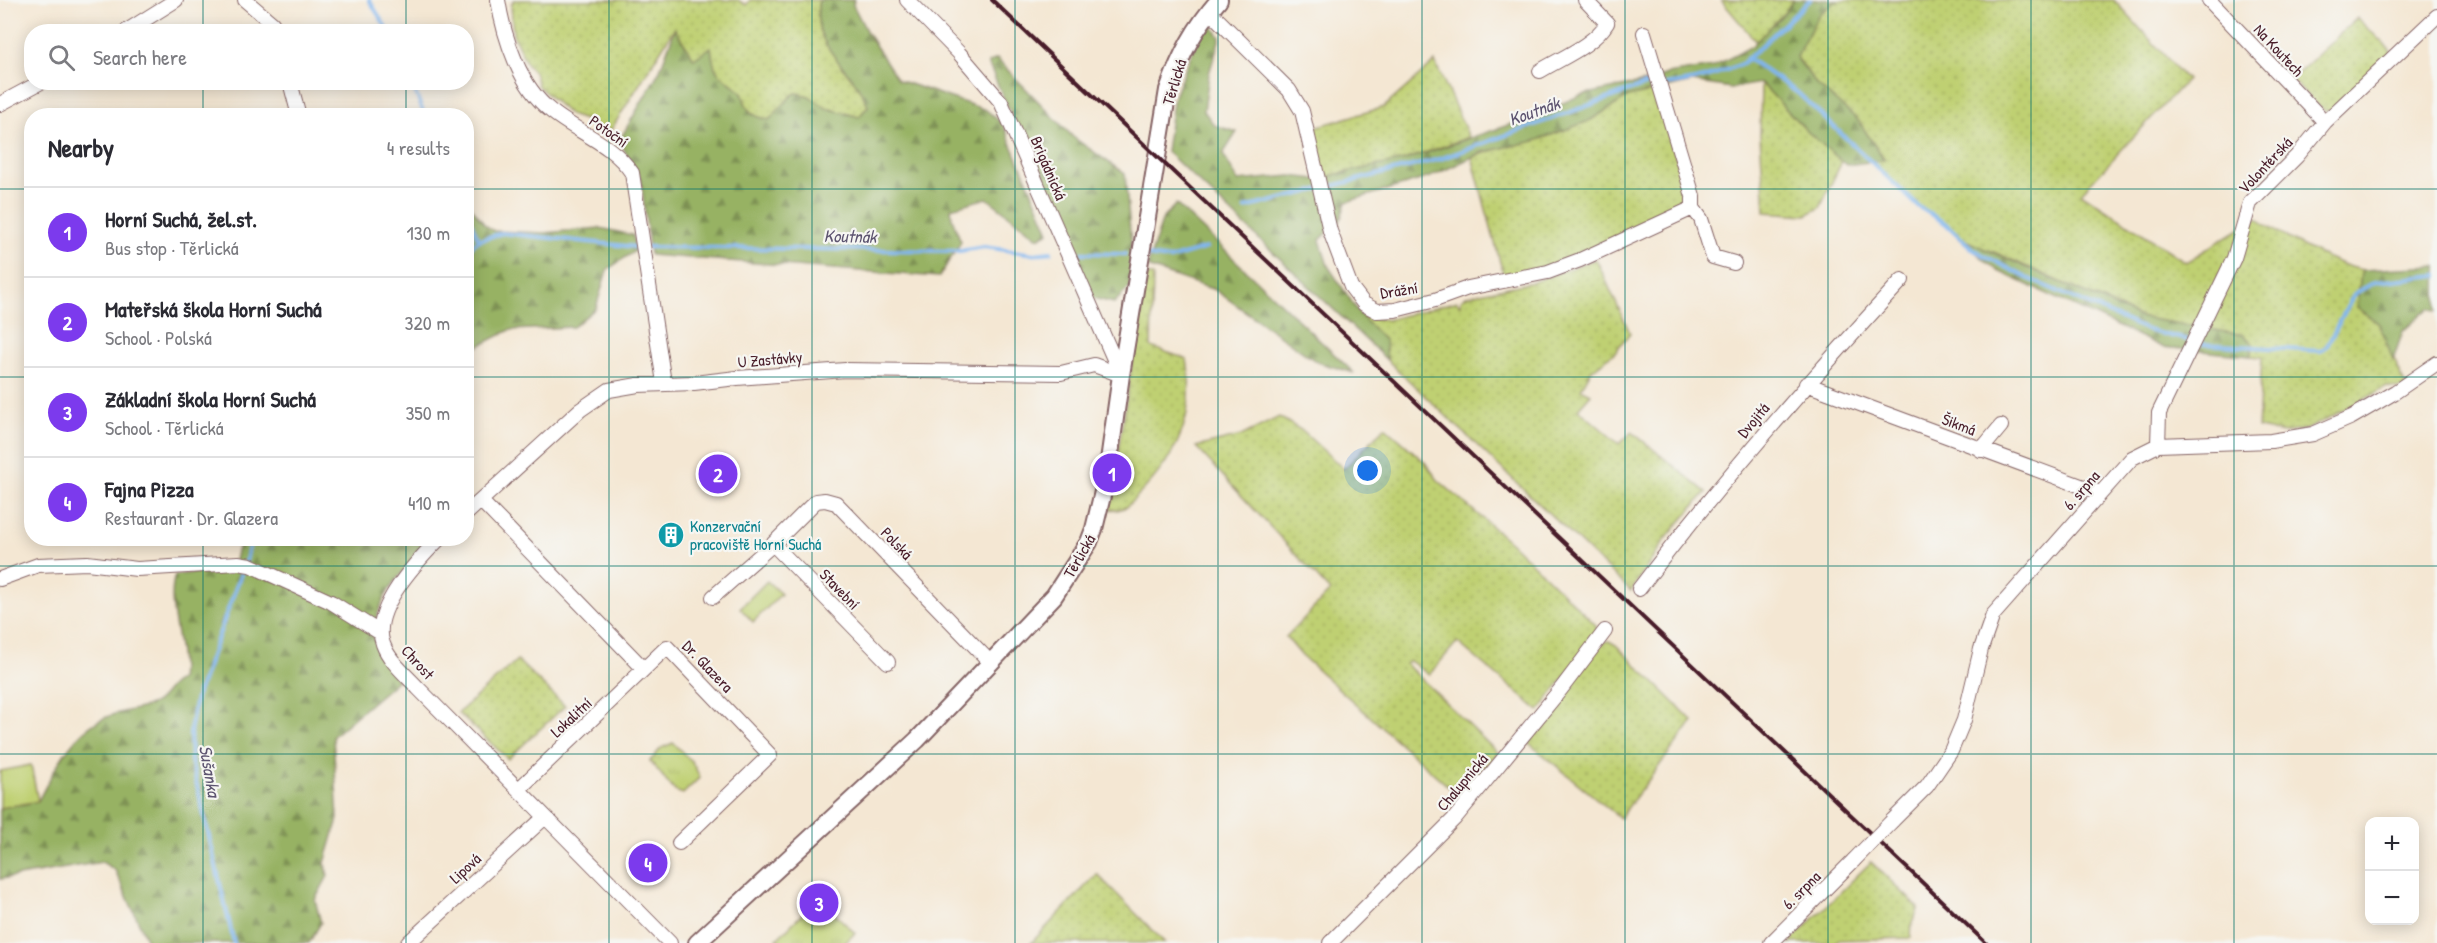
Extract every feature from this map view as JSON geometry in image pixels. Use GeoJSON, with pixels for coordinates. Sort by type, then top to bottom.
{"type":"FeatureCollection","features":[{"type":"Feature","properties":{"kind":"main road","name":"Těrlická"},"geometry":{"type":"LineString","coordinates":[[697,943],[917,740],[1054,596],[1089,542],[1107,475],[1121,375],[1168,90],[1185,47],[1195,29],[1214,6]]}},
{"type":"Feature","properties":{"kind":"street"},"geometry":{"type":"LineString","coordinates":[[138,24],[176,0]]}},
{"type":"Feature","properties":{"kind":"street"},"geometry":{"type":"LineString","coordinates":[[245,0],[273,24]]}},
{"type":"Feature","properties":{"kind":"street","name":"Potoční"},"geometry":{"type":"LineString","coordinates":[[498,0],[513,54],[530,88],[550,111],[612,150],[624,161],[632,173],[664,383]]}},
{"type":"Feature","properties":{"kind":"street","name":"Brigádnická"},"geometry":{"type":"LineString","coordinates":[[907,0],[959,53],[1001,102],[1121,375]]}},
{"type":"Feature","properties":{"kind":"street"},"geometry":{"type":"LineString","coordinates":[[1540,71],[1583,45],[1604,28],[1607,23],[1585,0]]}},
{"type":"Feature","properties":{"kind":"street","name":"Na Koutech"},"geometry":{"type":"LineString","coordinates":[[2209,0],[2325,122]]}},
{"type":"Feature","properties":{"kind":"street","name":"Drážní"},"geometry":{"type":"LineString","coordinates":[[1214,6],[1289,90],[1302,111],[1330,231],[1351,287],[1364,304],[1377,311],[1395,310],[1435,300],[1468,288],[1548,272],[1580,260],[1693,208]]}},
{"type":"Feature","properties":{"kind":"street","name":"Volontérská"},"geometry":{"type":"LineString","coordinates":[[2158,445],[2159,413],[2234,258],[2250,203],[2297,156],[2325,122],[2437,16]]}},
{"type":"Feature","properties":{"kind":"street"},"geometry":{"type":"LineString","coordinates":[[1644,33],[1693,196],[1693,208],[1701,219],[1713,257],[1734,263]]}},
{"type":"Feature","properties":{"kind":"street"},"geometry":{"type":"LineString","coordinates":[[0,105],[27,90]]}},
{"type":"Feature","properties":{"kind":"street"},"geometry":{"type":"LineString","coordinates":[[292,90],[297,108]]}},
{"type":"Feature","properties":{"kind":"street","name":"Dvojitá"},"geometry":{"type":"LineString","coordinates":[[1639,589],[1693,518],[1806,384],[1902,280]]}},
{"type":"Feature","properties":{"kind":"street","name":"6. srpna"},"geometry":{"type":"LineString","coordinates":[[1771,943],[1927,786],[1951,751],[1964,720],[1981,649],[1993,615],[2132,458],[2158,445],[2271,441],[2313,434],[2352,417],[2395,392],[2437,363]]}},
{"type":"Feature","properties":{"kind":"street","name":"U Zastávky"},"geometry":{"type":"LineString","coordinates":[[474,508],[550,436],[596,397],[609,390],[664,383],[694,383],[844,370],[1061,373],[1094,365],[1121,375]]}},
{"type":"Feature","properties":{"kind":"street","name":"Šikmá"},"geometry":{"type":"LineString","coordinates":[[1806,384],[2100,493]]}},
{"type":"Feature","properties":{"kind":"street"},"geometry":{"type":"LineString","coordinates":[[1981,450],[2001,426]]}},
{"type":"Feature","properties":{"kind":"street","name":"Polská"},"geometry":{"type":"LineString","coordinates":[[773,544],[816,501],[825,500],[836,503],[991,663]]}},
{"type":"Feature","properties":{"kind":"street"},"geometry":{"type":"LineString","coordinates":[[482,502],[644,669]]}},
{"type":"Feature","properties":{"kind":"street"},"geometry":{"type":"LineString","coordinates":[[713,597],[773,544]]}},
{"type":"Feature","properties":{"kind":"street","name":"Stavební"},"geometry":{"type":"LineString","coordinates":[[773,544],[888,662]]}},
{"type":"Feature","properties":{"kind":"street"},"geometry":{"type":"LineString","coordinates":[[0,579],[38,565],[87,563],[136,569],[244,564],[331,602],[379,632],[381,618],[401,582],[433,546]]}},
{"type":"Feature","properties":{"kind":"street","name":"Chalupnická"},"geometry":{"type":"LineString","coordinates":[[1330,943],[1455,818],[1561,689],[1605,631]]}},
{"type":"Feature","properties":{"kind":"street","name":"Chrost"},"geometry":{"type":"LineString","coordinates":[[379,632],[383,646],[396,665],[670,943]]}},
{"type":"Feature","properties":{"kind":"street","name":"Dr. Glazera"},"geometry":{"type":"LineString","coordinates":[[644,669],[667,647],[770,754],[679,843]]}},
{"type":"Feature","properties":{"kind":"street","name":"Lokalitní"},"geometry":{"type":"LineString","coordinates":[[519,789],[644,669]]}},
{"type":"Feature","properties":{"kind":"street","name":"Lipová"},"geometry":{"type":"LineString","coordinates":[[408,943],[545,817]]}},
{"type":"Feature","properties":{"kind":"green space"},"geometry":{"type":"Polygon","coordinates":[[[514,0],[738,0],[746,5],[750,0],[819,0],[820,32],[826,45],[853,79],[868,106],[859,117],[826,108],[809,96],[796,93],[769,120],[758,117],[748,109],[741,92],[717,72],[711,48],[694,59],[674,29],[611,130],[602,129],[591,122],[570,115],[538,86],[534,72],[527,65],[513,34],[511,5],[514,0]]]}},
{"type":"Feature","properties":{"kind":"green space"},"geometry":{"type":"Polygon","coordinates":[[[819,0],[854,0],[853,5],[868,34],[898,80],[986,110],[1003,124],[1049,232],[1038,238],[987,198],[951,208],[952,218],[961,242],[939,277],[650,255],[641,179],[619,141],[660,70],[675,29],[694,59],[711,47],[717,71],[741,92],[748,109],[755,116],[769,120],[796,93],[809,96],[826,108],[859,117],[868,106],[853,79],[826,45],[820,32],[819,0]]]}},
{"type":"Feature","properties":{"kind":"green space"},"geometry":{"type":"Polygon","coordinates":[[[1721,0],[1793,0],[1785,12],[1756,42],[1721,0]]]}},
{"type":"Feature","properties":{"kind":"green space"},"geometry":{"type":"Polygon","coordinates":[[[1793,0],[1838,0],[1819,14],[1796,57],[1816,84],[1858,120],[1884,160],[1846,165],[1808,132],[1761,83],[1731,88],[1692,82],[1628,97],[1589,121],[1535,141],[1483,152],[1430,177],[1346,202],[1340,221],[1320,240],[1328,266],[1361,316],[1385,341],[1387,360],[1166,151],[1174,96],[1200,34],[1212,25],[1220,37],[1209,74],[1204,111],[1214,125],[1237,132],[1223,154],[1238,181],[1291,176],[1324,180],[1333,175],[1405,160],[1529,118],[1581,95],[1646,82],[1667,74],[1713,67],[1752,46],[1785,12],[1793,0]]]}},
{"type":"Feature","properties":{"kind":"green space"},"geometry":{"type":"Polygon","coordinates":[[[1838,0],[2114,0],[2187,80],[2081,193],[2186,262],[2257,218],[2308,249],[2363,270],[2357,307],[2379,324],[2407,389],[2387,387],[2308,429],[2283,433],[2258,428],[2262,357],[2250,356],[2253,344],[2244,336],[2139,317],[1992,251],[1974,250],[1945,223],[1919,207],[1872,162],[1884,159],[1858,121],[1816,84],[1796,56],[1819,14],[1838,0]]]}},
{"type":"Feature","properties":{"kind":"green space"},"geometry":{"type":"Polygon","coordinates":[[[2357,18],[2392,52],[2331,111],[2323,110],[2291,80],[2357,18]]]}},
{"type":"Feature","properties":{"kind":"green space"},"geometry":{"type":"Polygon","coordinates":[[[997,59],[1073,137],[1125,174],[1133,266],[1129,288],[1114,303],[1093,298],[988,63],[997,59]]]}},
{"type":"Feature","properties":{"kind":"green space"},"geometry":{"type":"Polygon","coordinates":[[[1435,62],[1469,137],[1405,160],[1333,175],[1324,180],[1312,128],[1384,107],[1435,62]]]}},
{"type":"Feature","properties":{"kind":"green space"},"geometry":{"type":"Polygon","coordinates":[[[1761,83],[1808,132],[1842,161],[1820,208],[1806,215],[1765,212],[1760,135],[1761,83]]]}},
{"type":"Feature","properties":{"kind":"green space"},"geometry":{"type":"Polygon","coordinates":[[[1654,91],[1688,193],[1678,212],[1545,268],[1504,277],[1472,157],[1589,121],[1628,97],[1654,91]]]}},
{"type":"Feature","properties":{"kind":"green space"},"geometry":{"type":"Polygon","coordinates":[[[1176,204],[1354,373],[1317,362],[1215,290],[1147,267],[1163,218],[1176,204]]]}},
{"type":"Feature","properties":{"kind":"green space"},"geometry":{"type":"Polygon","coordinates":[[[474,210],[484,224],[494,231],[544,233],[600,228],[633,235],[635,251],[607,270],[596,308],[573,327],[510,330],[474,348],[474,210]]]}},
{"type":"Feature","properties":{"kind":"green space"},"geometry":{"type":"Polygon","coordinates":[[[1958,237],[2139,317],[2244,335],[2253,344],[2250,356],[2162,347],[1998,271],[1958,237]]]}},
{"type":"Feature","properties":{"kind":"green space"},"geometry":{"type":"Polygon","coordinates":[[[1596,259],[1630,333],[1615,352],[1591,371],[1581,389],[1591,394],[1578,409],[1619,444],[1632,432],[1706,492],[1664,541],[1631,591],[1387,360],[1385,341],[1361,316],[1387,320],[1457,301],[1460,306],[1461,300],[1466,296],[1533,282],[1596,259]]]}},
{"type":"Feature","properties":{"kind":"green space"},"geometry":{"type":"Polygon","coordinates":[[[2437,266],[2437,311],[2429,308],[2403,331],[2393,360],[2379,324],[2357,307],[2361,273],[2363,270],[2437,266]]]}},
{"type":"Feature","properties":{"kind":"green space"},"geometry":{"type":"Polygon","coordinates":[[[1146,275],[1153,275],[1151,347],[1187,359],[1189,403],[1178,441],[1156,475],[1126,507],[1118,510],[1109,509],[1146,275]]]}},
{"type":"Feature","properties":{"kind":"green space"},"geometry":{"type":"Polygon","coordinates":[[[1279,417],[1301,430],[1344,469],[1385,427],[1424,461],[1438,480],[1511,543],[1596,625],[1597,634],[1539,711],[1457,642],[1429,675],[1410,661],[1406,664],[1498,753],[1459,796],[1302,656],[1286,637],[1330,591],[1196,447],[1241,436],[1279,417]]]}},
{"type":"Feature","properties":{"kind":"green space"},"geometry":{"type":"Polygon","coordinates":[[[238,546],[425,546],[390,589],[376,620],[376,642],[379,653],[398,680],[333,736],[338,819],[325,863],[328,876],[315,900],[321,923],[309,943],[148,943],[115,870],[102,862],[0,879],[0,808],[38,801],[67,750],[87,729],[112,715],[153,704],[180,680],[180,653],[172,600],[175,575],[233,568],[238,546]]]}},
{"type":"Feature","properties":{"kind":"green space"},"geometry":{"type":"Polygon","coordinates":[[[767,581],[781,594],[753,622],[740,608],[767,581]]]}},
{"type":"Feature","properties":{"kind":"green space"},"geometry":{"type":"Polygon","coordinates":[[[1609,641],[1616,645],[1693,721],[1620,818],[1525,740],[1601,642],[1609,641]]]}},
{"type":"Feature","properties":{"kind":"green space"},"geometry":{"type":"Polygon","coordinates":[[[517,660],[565,706],[508,759],[458,713],[517,660]]]}},
{"type":"Feature","properties":{"kind":"green space"},"geometry":{"type":"Polygon","coordinates":[[[673,743],[692,762],[700,777],[683,794],[675,791],[650,761],[661,748],[673,743]]]}},
{"type":"Feature","properties":{"kind":"green space"},"geometry":{"type":"Polygon","coordinates":[[[31,765],[38,801],[0,808],[0,771],[31,765]]]}},
{"type":"Feature","properties":{"kind":"green space"},"geometry":{"type":"Polygon","coordinates":[[[1871,862],[1919,908],[1912,923],[1911,938],[1838,940],[1834,943],[1789,943],[1871,862]]]}},
{"type":"Feature","properties":{"kind":"green space"},"geometry":{"type":"Polygon","coordinates":[[[1097,874],[1165,943],[1031,943],[1097,874]]]}},
{"type":"Feature","properties":{"kind":"green space"},"geometry":{"type":"Polygon","coordinates":[[[818,898],[855,933],[845,943],[782,943],[777,939],[818,898]]]}},
{"type":"Feature","properties":{"kind":"waterway","name":"Sušanka"},"geometry":{"type":"LineString","coordinates":[[369,0],[384,24]]}},
{"type":"Feature","properties":{"kind":"waterway","name":"Koutnák"},"geometry":{"type":"LineString","coordinates":[[1245,208],[1440,159],[1645,85],[1695,80],[1720,72],[1743,63],[1810,0]]}},
{"type":"Feature","properties":{"kind":"waterway"},"geometry":{"type":"LineString","coordinates":[[1747,58],[1798,93],[1919,207],[1945,223],[1974,250],[2027,278],[2147,330],[2188,340]]}},
{"type":"Feature","properties":{"kind":"waterway","name":"Sušanka"},"geometry":{"type":"LineString","coordinates":[[414,90],[422,108]]}},
{"type":"Feature","properties":{"kind":"waterway","name":"Sušanka"},"geometry":{"type":"LineString","coordinates":[[474,229],[479,240],[474,244]]}},
{"type":"Feature","properties":{"kind":"waterway","name":"Koutnák"},"geometry":{"type":"LineString","coordinates":[[479,240],[502,233],[636,247]]}},
{"type":"Feature","properties":{"kind":"waterway","name":"Koutnák"},"geometry":{"type":"LineString","coordinates":[[647,247],[960,251],[984,247],[1034,254],[1051,252]]}},
{"type":"Feature","properties":{"kind":"waterway","name":"Koutnák"},"geometry":{"type":"LineString","coordinates":[[1147,256],[1170,259],[1206,248]]}},
{"type":"Feature","properties":{"kind":"waterway","name":"Koutnák"},"geometry":{"type":"LineString","coordinates":[[1082,253],[1125,254]]}},
{"type":"Feature","properties":{"kind":"waterway"},"geometry":{"type":"LineString","coordinates":[[2202,344],[2321,351],[2327,346],[2354,294],[2375,282],[2437,275]]}},
{"type":"Feature","properties":{"kind":"waterway","name":"Sušanka"},"geometry":{"type":"LineString","coordinates":[[246,561],[249,546]]}},
{"type":"Feature","properties":{"kind":"waterway","name":"Sušanka"},"geometry":{"type":"LineString","coordinates":[[234,943],[191,760],[190,731],[196,698],[243,568]]}},
{"type":"Feature","properties":{"kind":"railway"},"geometry":{"type":"LineString","coordinates":[[992,0],[1986,943]]}},
{"type":"Feature","properties":{"kind":"place","name":"Horní Suchá, žel.st."},"geometry":{"type":"Point","coordinates":[1112,473]}},
{"type":"Feature","properties":{"kind":"place","name":"Mateřská škola Horní Suchá"},"geometry":{"type":"Point","coordinates":[718,474]}},
{"type":"Feature","properties":{"kind":"place","name":"Konzervační pracoviště Horní Suchá"},"geometry":{"type":"Point","coordinates":[671,535]}},
{"type":"Feature","properties":{"kind":"place","name":"Fajna Pizza"},"geometry":{"type":"Point","coordinates":[648,863]}},
{"type":"Feature","properties":{"kind":"place","name":"Základní škola Horní Suchá"},"geometry":{"type":"Point","coordinates":[819,903]}}]}
